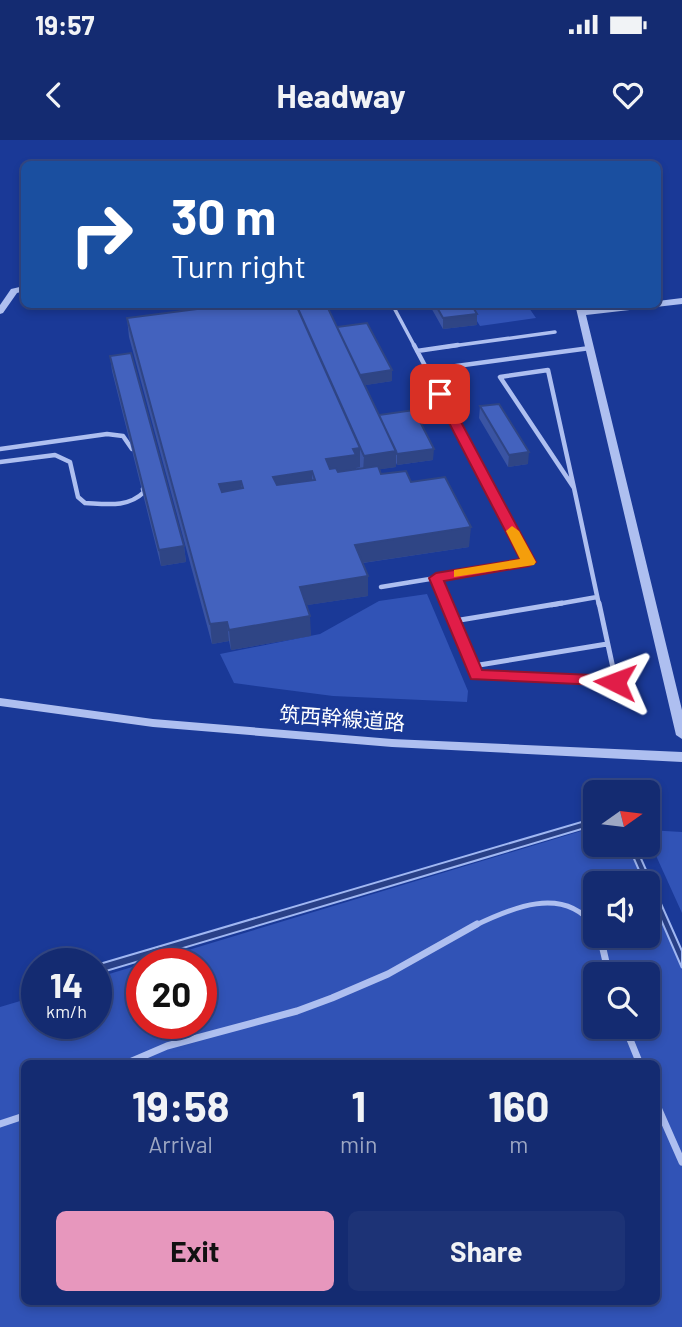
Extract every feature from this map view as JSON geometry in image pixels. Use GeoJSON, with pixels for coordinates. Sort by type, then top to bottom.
{"type":"FeatureCollection","features":[{"type":"Feature","properties":{"kind":"street"},"geometry":{"type":"LineString","coordinates":[[0,311],[14,290],[21,289]]}},
{"type":"Feature","properties":{"kind":"street"},"geometry":{"type":"LineString","coordinates":[[661,304],[682,301]]}},
{"type":"Feature","properties":{"kind":"street"},"geometry":{"type":"LineString","coordinates":[[581,309],[682,735]]}},
{"type":"Feature","properties":{"kind":"street","name":"筑西幹線道路"},"geometry":{"type":"LineString","coordinates":[[0,702],[153,723],[365,741],[682,757]]}},
{"type":"Feature","properties":{"kind":"lane"},"geometry":{"type":"LineString","coordinates":[[382,587],[529,562],[394,308]]}},
{"type":"Feature","properties":{"kind":"lane"},"geometry":{"type":"LineString","coordinates":[[416,351],[555,331]]}},
{"type":"Feature","properties":{"kind":"lane"},"geometry":{"type":"LineString","coordinates":[[427,370],[590,348]]}},
{"type":"Feature","properties":{"kind":"lane"},"geometry":{"type":"LineString","coordinates":[[436,578],[477,675],[615,682],[575,490],[548,370],[500,377],[575,490]]}},
{"type":"Feature","properties":{"kind":"lane"},"geometry":{"type":"LineString","coordinates":[[0,449],[107,434],[123,436],[132,447],[135,458]]}},
{"type":"Feature","properties":{"kind":"lane"},"geometry":{"type":"LineString","coordinates":[[0,462],[55,455],[70,462],[78,497],[85,503],[130,503],[138,500],[144,492],[141,480]]}},
{"type":"Feature","properties":{"kind":"lane"},"geometry":{"type":"LineString","coordinates":[[454,621],[597,597]]}},
{"type":"Feature","properties":{"kind":"lane"},"geometry":{"type":"LineString","coordinates":[[473,666],[607,644]]}},
{"type":"Feature","properties":{"kind":"lane"},"geometry":{"type":"LineString","coordinates":[[135,1060],[183,1041],[298,1011],[371,982],[496,916],[534,904],[552,902],[573,907],[583,915]]}},
{"type":"Feature","properties":{"kind":"lane"},"geometry":{"type":"LineString","coordinates":[[630,1039],[638,1060]]}},
{"type":"Feature","properties":{"kind":"lane"},"geometry":{"type":"LineString","coordinates":[[660,1111],[682,1162]]}},
{"type":"Feature","properties":{"kind":"lane"},"geometry":{"type":"LineString","coordinates":[[0,1124],[21,1117]]}},
{"type":"Feature","properties":{"kind":"shaded area"},"geometry":{"type":"Polygon","coordinates":[[[469,308],[529,308],[536,318],[480,326],[469,308]]]}},
{"type":"Feature","properties":{"kind":"shaded area"},"geometry":{"type":"Polygon","coordinates":[[[427,594],[468,691],[467,702],[333,696],[234,683],[220,654],[320,634],[379,601],[427,594]]]}},
{"type":"Feature","properties":{"kind":"shaded area"},"geometry":{"type":"Polygon","coordinates":[[[583,822],[583,829],[183,948],[154,948],[583,822]]]}},
{"type":"Feature","properties":{"kind":"shaded area"},"geometry":{"type":"Polygon","coordinates":[[[583,830],[583,858],[634,858],[639,871],[583,871],[583,948],[660,948],[660,918],[682,969],[682,1327],[0,1327],[0,1007],[21,1001],[21,1039],[112,1039],[112,973],[126,969],[126,1039],[217,1039],[217,948],[195,948],[583,830]]]}},
{"type":"Feature","properties":{"kind":"shaded area"},"geometry":{"type":"Polygon","coordinates":[[[660,831],[682,832],[682,913],[657,858],[660,858],[660,831]]]}},
{"type":"Feature","properties":{"kind":"shaded area"},"geometry":{"type":"Polygon","coordinates":[[[634,858],[641,858],[647,871],[639,871],[634,858]]]}},
{"type":"Feature","properties":{"kind":"shaded area"},"geometry":{"type":"Polygon","coordinates":[[[660,901],[682,951],[682,968],[660,918],[660,901]]]}},
{"type":"Feature","properties":{"kind":"shaded area"},"geometry":{"type":"Polygon","coordinates":[[[126,956],[126,965],[112,969],[112,960],[126,956]]]}},
{"type":"Feature","properties":{"kind":"building"},"geometry":{"type":"Polygon","coordinates":[[[205,308],[297,308],[360,448],[353,449],[356,455],[326,459],[330,469],[336,468],[338,472],[378,466],[381,474],[406,471],[411,482],[445,477],[471,527],[355,545],[368,576],[300,587],[310,616],[229,630],[227,622],[210,624],[127,318],[205,308]],[[312,471],[273,477],[277,485],[315,480],[312,471]],[[241,481],[219,484],[222,492],[243,488],[241,481]]]}},
{"type":"Feature","properties":{"kind":"building"},"geometry":{"type":"Polygon","coordinates":[[[298,308],[328,308],[396,451],[364,456],[298,308]]]}},
{"type":"Feature","properties":{"kind":"building"},"geometry":{"type":"Polygon","coordinates":[[[437,308],[473,308],[477,314],[443,318],[437,308]]]}},
{"type":"Feature","properties":{"kind":"building"},"geometry":{"type":"Polygon","coordinates":[[[367,323],[392,370],[360,375],[337,327],[367,323]]]}},
{"type":"Feature","properties":{"kind":"building"},"geometry":{"type":"Polygon","coordinates":[[[131,353],[184,546],[159,550],[110,356],[131,353]]]}},
{"type":"Feature","properties":{"kind":"building"},"geometry":{"type":"Polygon","coordinates":[[[499,404],[529,452],[509,455],[480,406],[499,404]]]}},
{"type":"Feature","properties":{"kind":"building"},"geometry":{"type":"Polygon","coordinates":[[[414,410],[434,449],[397,454],[379,415],[414,410]]]}},
{"type":"Feature","properties":{"kind":"slow traffic"},"geometry":{"type":"LineString","coordinates":[[459,574],[529,562],[512,531]]}},
{"type":"Feature","properties":{"kind":"route"},"geometry":{"type":"LineString","coordinates":[[440,394],[529,562],[436,578],[477,675],[615,682]]}}]}
